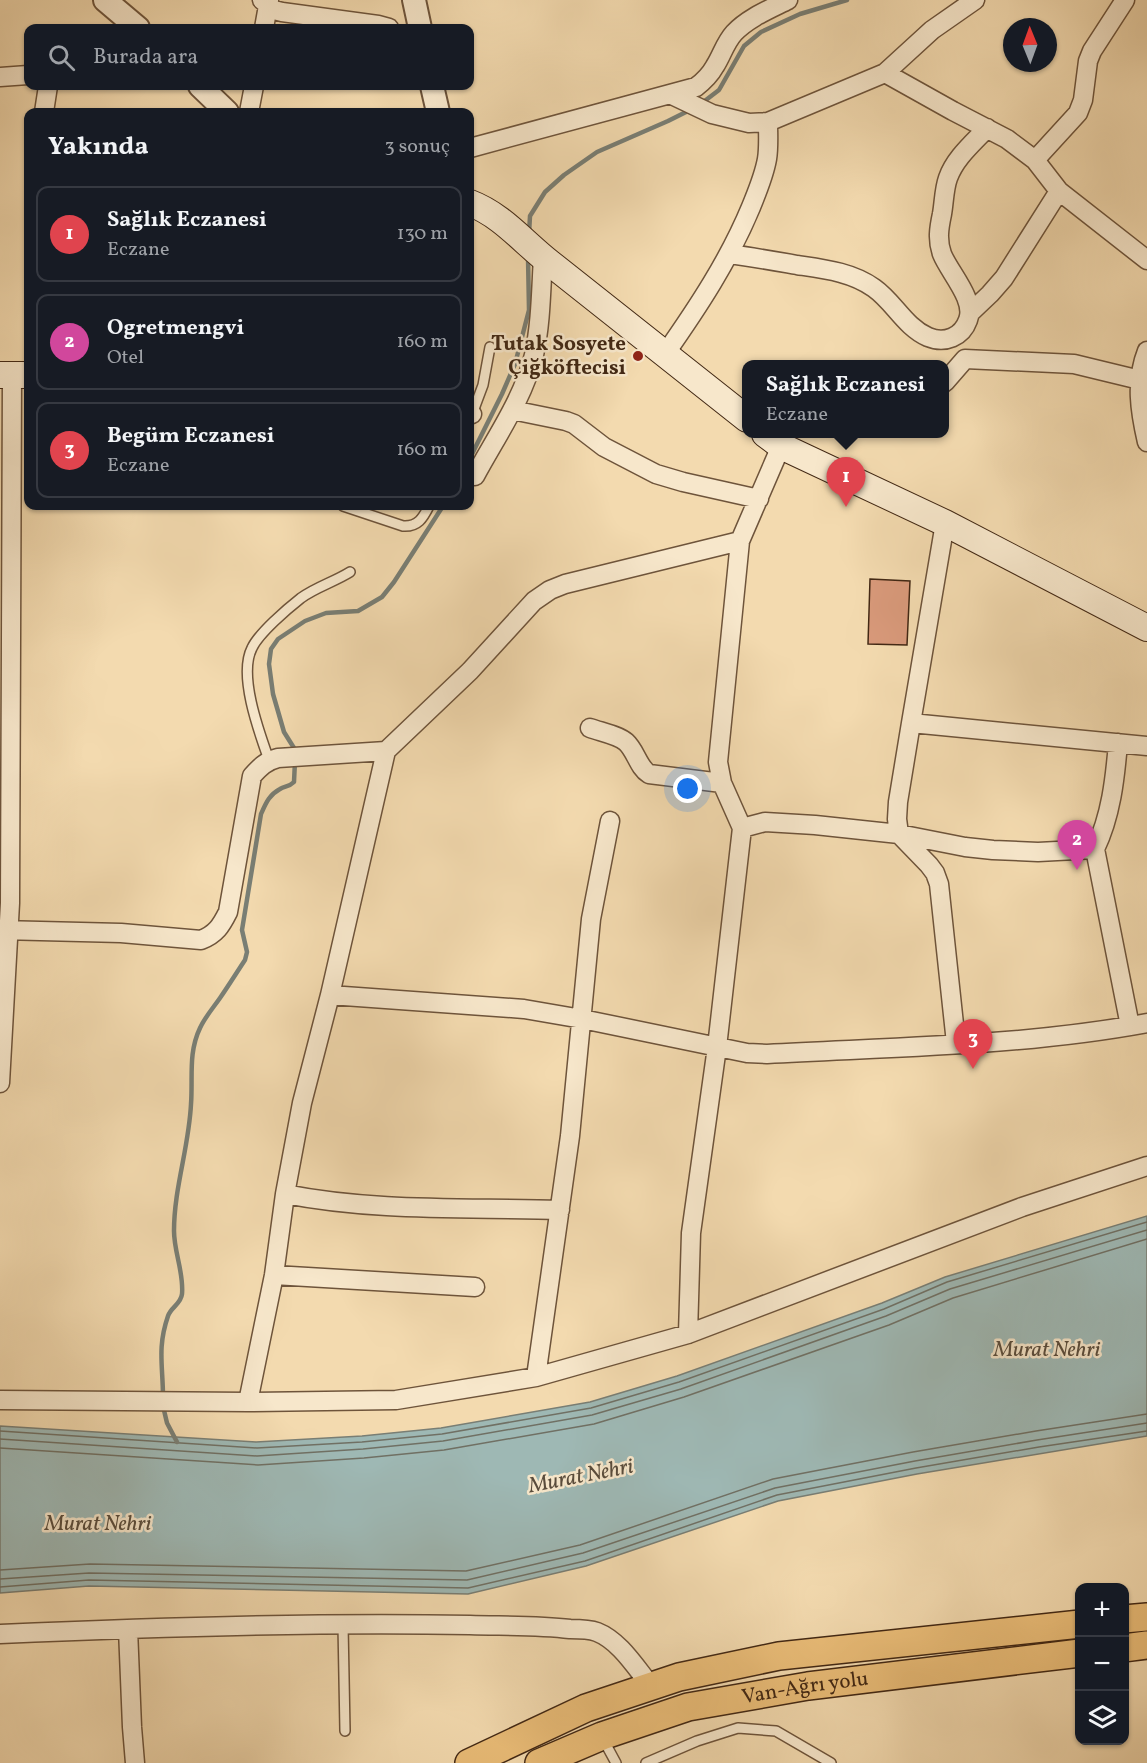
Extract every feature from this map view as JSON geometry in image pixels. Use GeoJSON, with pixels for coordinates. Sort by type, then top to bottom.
{"type":"FeatureCollection","features":[{"type":"Feature","properties":{"kind":"main road"},"geometry":{"type":"LineString","coordinates":[[474,201],[505,223],[541,256],[742,415]]}},
{"type":"Feature","properties":{"kind":"main road"},"geometry":{"type":"LineString","coordinates":[[773,440],[945,523],[1147,628]]}},
{"type":"Feature","properties":{"kind":"main road"},"geometry":{"type":"LineString","coordinates":[[1129,1619],[1147,1617]]}},
{"type":"Feature","properties":{"kind":"main road"},"geometry":{"type":"LineString","coordinates":[[469,1763],[586,1708],[679,1677],[779,1656],[1075,1625]]}},
{"type":"Feature","properties":{"kind":"main road"},"geometry":{"type":"LineString","coordinates":[[1129,1647],[1147,1645]]}},
{"type":"Feature","properties":{"kind":"main road","name":"Van-Ağrı yolu"},"geometry":{"type":"LineString","coordinates":[[539,1763],[602,1736],[688,1707],[807,1686],[1075,1654]]}},
{"type":"Feature","properties":{"kind":"main road"},"geometry":{"type":"LineString","coordinates":[[651,1686],[663,1716]]}},
{"type":"Feature","properties":{"kind":"street"},"geometry":{"type":"LineString","coordinates":[[105,0],[133,24]]}},
{"type":"Feature","properties":{"kind":"street"},"geometry":{"type":"LineString","coordinates":[[414,0],[419,24]]}},
{"type":"Feature","properties":{"kind":"street"},"geometry":{"type":"LineString","coordinates":[[474,147],[680,98],[708,77],[717,64],[725,45],[736,31],[754,18],[788,0]]}},
{"type":"Feature","properties":{"kind":"street"},"geometry":{"type":"LineString","coordinates":[[932,30],[952,0]]}},
{"type":"Feature","properties":{"kind":"street"},"geometry":{"type":"LineString","coordinates":[[680,98],[712,114],[749,123],[768,122],[885,73],[932,30],[975,0]]}},
{"type":"Feature","properties":{"kind":"street"},"geometry":{"type":"LineString","coordinates":[[1035,160],[1078,113],[1083,100],[1088,61],[1092,51],[1125,0]]}},
{"type":"Feature","properties":{"kind":"street"},"geometry":{"type":"LineString","coordinates":[[264,24],[266,2],[282,12],[371,24]]}},
{"type":"Feature","properties":{"kind":"street"},"geometry":{"type":"LineString","coordinates":[[885,73],[1007,139],[1035,160],[1059,191],[1147,260]]}},
{"type":"Feature","properties":{"kind":"street"},"geometry":{"type":"LineString","coordinates":[[0,77],[24,75]]}},
{"type":"Feature","properties":{"kind":"street"},"geometry":{"type":"LineString","coordinates":[[45,108],[47,90]]}},
{"type":"Feature","properties":{"kind":"street"},"geometry":{"type":"LineString","coordinates":[[204,90],[220,108]]}},
{"type":"Feature","properties":{"kind":"street"},"geometry":{"type":"LineString","coordinates":[[250,108],[253,90]]}},
{"type":"Feature","properties":{"kind":"street"},"geometry":{"type":"LineString","coordinates":[[433,90],[437,108]]}},
{"type":"Feature","properties":{"kind":"street"},"geometry":{"type":"LineString","coordinates":[[665,354],[703,299],[738,239],[759,189],[767,161],[768,122]]}},
{"type":"Feature","properties":{"kind":"street"},"geometry":{"type":"LineString","coordinates":[[970,313],[960,285],[943,255],[939,243],[939,230],[948,178],[959,159],[987,128]]}},
{"type":"Feature","properties":{"kind":"street"},"geometry":{"type":"LineString","coordinates":[[729,254],[857,277],[876,289],[912,326],[928,337],[946,340],[962,333],[970,313],[1004,278],[1059,191]]}},
{"type":"Feature","properties":{"kind":"street"},"geometry":{"type":"LineString","coordinates":[[475,476],[526,382],[539,326],[541,256]]}},
{"type":"Feature","properties":{"kind":"street"},"geometry":{"type":"LineString","coordinates":[[954,338],[965,358]]}},
{"type":"Feature","properties":{"kind":"street"},"geometry":{"type":"LineString","coordinates":[[1147,351],[1142,363],[1139,391],[1147,442]]}},
{"type":"Feature","properties":{"kind":"street"},"geometry":{"type":"LineString","coordinates":[[965,358],[1074,364],[1140,380]]}},
{"type":"Feature","properties":{"kind":"street"},"geometry":{"type":"LineString","coordinates":[[949,377],[965,358]]}},
{"type":"Feature","properties":{"kind":"street"},"geometry":{"type":"LineString","coordinates":[[0,1083],[4,930],[10,891],[6,600],[13,375]]}},
{"type":"Feature","properties":{"kind":"street"},"geometry":{"type":"LineString","coordinates":[[512,410],[574,424],[604,447],[656,474],[759,499]]}},
{"type":"Feature","properties":{"kind":"street"},"geometry":{"type":"LineString","coordinates":[[688,1334],[691,1233],[717,1047],[742,828],[722,783],[718,762],[740,541],[759,499],[773,440]]}},
{"type":"Feature","properties":{"kind":"street"},"geometry":{"type":"LineString","coordinates":[[945,523],[910,723],[897,819],[899,834],[929,865],[939,884],[956,1043]]}},
{"type":"Feature","properties":{"kind":"street"},"geometry":{"type":"LineString","coordinates":[[248,1402],[274,1275],[285,1194],[302,1103],[330,995],[386,751],[470,671],[534,601],[550,590],[565,584],[740,541]]}},
{"type":"Feature","properties":{"kind":"street"},"geometry":{"type":"LineString","coordinates":[[910,723],[1147,746]]}},
{"type":"Feature","properties":{"kind":"street"},"geometry":{"type":"LineString","coordinates":[[590,728],[624,740],[644,771],[649,774],[722,783]]}},
{"type":"Feature","properties":{"kind":"street"},"geometry":{"type":"LineString","coordinates":[[330,995],[524,1009],[747,1053],[767,1054],[1050,1037],[1139,1024],[1095,849],[1112,796],[1118,743]]}},
{"type":"Feature","properties":{"kind":"street"},"geometry":{"type":"LineString","coordinates":[[4,930],[121,933],[194,940],[213,936],[228,912],[252,776],[274,759],[386,751]]}},
{"type":"Feature","properties":{"kind":"street"},"geometry":{"type":"LineString","coordinates":[[536,1377],[570,1136],[593,904],[610,821]]}},
{"type":"Feature","properties":{"kind":"street"},"geometry":{"type":"LineString","coordinates":[[742,828],[765,822],[899,834],[993,850],[1038,852],[1095,849]]}},
{"type":"Feature","properties":{"kind":"street"},"geometry":{"type":"LineString","coordinates":[[939,884],[946,853],[953,845]]}},
{"type":"Feature","properties":{"kind":"street"},"geometry":{"type":"LineString","coordinates":[[0,1400],[248,1402],[396,1400],[536,1377],[688,1334],[1022,1207],[1147,1166]]}},
{"type":"Feature","properties":{"kind":"street"},"geometry":{"type":"LineString","coordinates":[[285,1194],[363,1206],[560,1210]]}},
{"type":"Feature","properties":{"kind":"street"},"geometry":{"type":"LineString","coordinates":[[274,1275],[475,1287]]}},
{"type":"Feature","properties":{"kind":"street"},"geometry":{"type":"LineString","coordinates":[[0,1634],[343,1625],[557,1627],[594,1631],[607,1636],[627,1656],[651,1686]]}},
{"type":"Feature","properties":{"kind":"street"},"geometry":{"type":"LineString","coordinates":[[128,1629],[135,1763]]}},
{"type":"Feature","properties":{"kind":"lane"},"geometry":{"type":"LineString","coordinates":[[474,406],[483,385],[490,347]]}},
{"type":"Feature","properties":{"kind":"lane"},"geometry":{"type":"LineString","coordinates":[[355,510],[403,526],[419,522],[427,510]]}},
{"type":"Feature","properties":{"kind":"lane"},"geometry":{"type":"LineString","coordinates":[[274,759],[255,718],[247,676],[250,652],[253,645],[271,625],[301,598],[350,572]]}},
{"type":"Feature","properties":{"kind":"lane"},"geometry":{"type":"LineString","coordinates":[[343,1625],[345,1731]]}},
{"type":"Feature","properties":{"kind":"lane"},"geometry":{"type":"LineString","coordinates":[[646,1763],[697,1741],[738,1728],[776,1731],[831,1763]]}},
{"type":"Feature","properties":{"kind":"lane"},"geometry":{"type":"LineString","coordinates":[[602,1736],[616,1763]]}},
{"type":"Feature","properties":{"kind":"water","name":"Murat Nehri"},"geometry":{"type":"Polygon","coordinates":[[[1147,1216],[1147,1436],[917,1474],[778,1501],[586,1566],[468,1594],[89,1586],[0,1593],[0,1426],[256,1442],[362,1436],[441,1428],[590,1402],[677,1376],[882,1303],[945,1277],[1147,1216]]]}},
{"type":"Feature","properties":{"kind":"building"},"geometry":{"type":"Polygon","coordinates":[[[870,579],[910,581],[907,645],[868,644],[870,579]]]}},
{"type":"Feature","properties":{"kind":"waterway"},"geometry":{"type":"LineString","coordinates":[[702,103],[719,90],[744,46],[761,32],[800,14],[847,0]]}},
{"type":"Feature","properties":{"kind":"waterway"},"geometry":{"type":"LineString","coordinates":[[529,234],[530,216],[545,192],[564,175],[597,152],[692,109]]}},
{"type":"Feature","properties":{"kind":"waterway"},"geometry":{"type":"LineString","coordinates":[[474,450],[515,364],[529,310],[528,257]]}},
{"type":"Feature","properties":{"kind":"waterway"},"geometry":{"type":"LineString","coordinates":[[294,752],[284,732],[273,694],[269,664],[271,649],[278,639],[305,621],[326,613],[358,611],[382,597],[440,510]]}},
{"type":"Feature","properties":{"kind":"waterway"},"geometry":{"type":"LineString","coordinates":[[163,1397],[161,1357],[165,1327],[171,1310],[182,1294],[182,1278],[174,1231],[179,1183],[190,1120],[192,1066],[196,1037],[204,1020],[245,960],[247,952],[242,930],[261,814],[273,794],[294,782],[295,761]]}},
{"type":"Feature","properties":{"kind":"waterway"},"geometry":{"type":"LineString","coordinates":[[163,1406],[167,1423],[177,1442]]}},
{"type":"Feature","properties":{"kind":"place","name":"Tutak Sosyete Çiğköftecisi"},"geometry":{"type":"Point","coordinates":[638,356]}},
{"type":"Feature","properties":{"kind":"place","name":"Sağlık Eczanesi"},"geometry":{"type":"Point","coordinates":[846,507]}},
{"type":"Feature","properties":{"kind":"place","name":"Ogretmengvi"},"geometry":{"type":"Point","coordinates":[1077,870]}},
{"type":"Feature","properties":{"kind":"place","name":"Begüm Eczanesi"},"geometry":{"type":"Point","coordinates":[973,1069]}}]}
